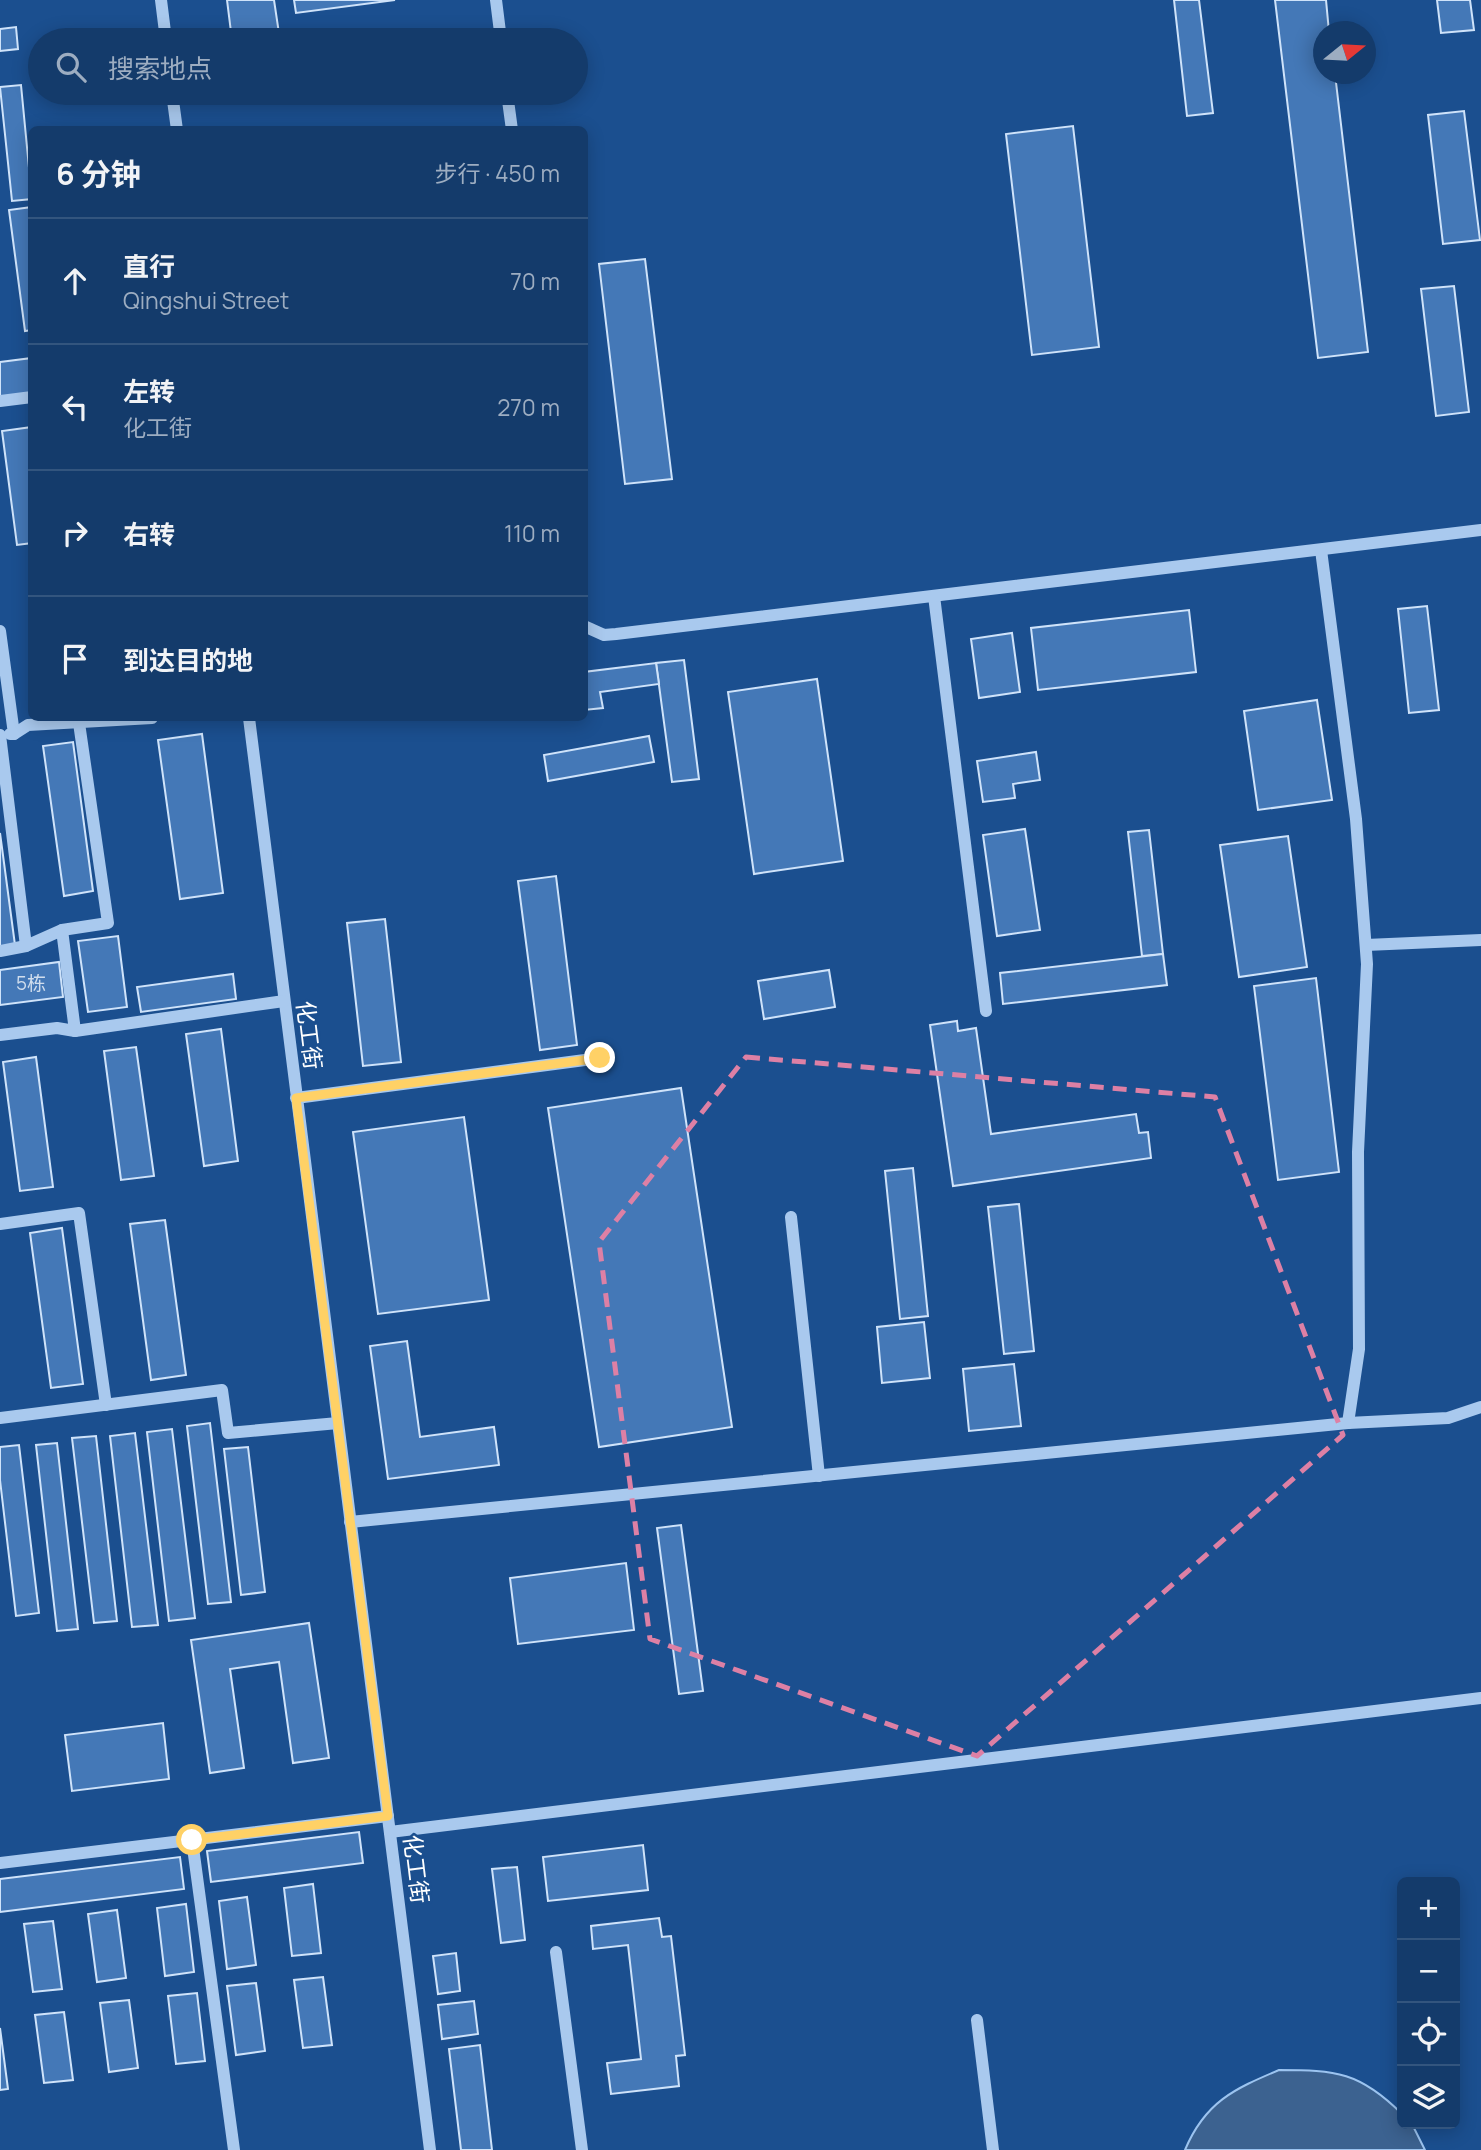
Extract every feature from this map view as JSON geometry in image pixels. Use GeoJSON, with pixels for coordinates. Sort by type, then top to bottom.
{"type":"FeatureCollection","features":[{"type":"Feature","properties":{"kind":"street"},"geometry":{"type":"LineString","coordinates":[[161,0],[164,28]]}},
{"type":"Feature","properties":{"kind":"street"},"geometry":{"type":"LineString","coordinates":[[496,0],[500,28]]}},
{"type":"Feature","properties":{"kind":"street"},"geometry":{"type":"LineString","coordinates":[[174,105],[176,126]]}},
{"type":"Feature","properties":{"kind":"street"},"geometry":{"type":"LineString","coordinates":[[509,105],[511,126]]}},
{"type":"Feature","properties":{"kind":"street"},"geometry":{"type":"LineString","coordinates":[[0,401],[28,398]]}},
{"type":"Feature","properties":{"kind":"street"},"geometry":{"type":"LineString","coordinates":[[588,628],[604,635],[1481,530]]}},
{"type":"Feature","properties":{"kind":"street"},"geometry":{"type":"LineString","coordinates":[[1321,550],[1356,820],[1366,945],[1358,1152],[1359,1349],[1348,1423]]}},
{"type":"Feature","properties":{"kind":"street"},"geometry":{"type":"LineString","coordinates":[[934,596],[986,1011]]}},
{"type":"Feature","properties":{"kind":"street"},"geometry":{"type":"LineString","coordinates":[[0,631],[14,733]]}},
{"type":"Feature","properties":{"kind":"street"},"geometry":{"type":"LineString","coordinates":[[26,946],[0,736],[28,726],[108,721]]}},
{"type":"Feature","properties":{"kind":"street","name":"化工街"},"geometry":{"type":"LineString","coordinates":[[249,721],[430,2150]]}},
{"type":"Feature","properties":{"kind":"street"},"geometry":{"type":"LineString","coordinates":[[0,951],[26,946],[62,930],[108,923],[79,723]]}},
{"type":"Feature","properties":{"kind":"street"},"geometry":{"type":"LineString","coordinates":[[62,930],[75,1031]]}},
{"type":"Feature","properties":{"kind":"street"},"geometry":{"type":"LineString","coordinates":[[1366,945],[1481,940]]}},
{"type":"Feature","properties":{"kind":"street"},"geometry":{"type":"LineString","coordinates":[[0,1035],[57,1027],[75,1031],[284,1001]]}},
{"type":"Feature","properties":{"kind":"street"},"geometry":{"type":"LineString","coordinates":[[296,1098],[600,1058]]}},
{"type":"Feature","properties":{"kind":"street"},"geometry":{"type":"LineString","coordinates":[[0,1223],[79,1213],[106,1405]]}},
{"type":"Feature","properties":{"kind":"street"},"geometry":{"type":"LineString","coordinates":[[791,1217],[819,1476]]}},
{"type":"Feature","properties":{"kind":"street"},"geometry":{"type":"LineString","coordinates":[[0,1418],[222,1391],[228,1433],[338,1423]]}},
{"type":"Feature","properties":{"kind":"street"},"geometry":{"type":"LineString","coordinates":[[350,1522],[1348,1423],[1448,1418],[1481,1407]]}},
{"type":"Feature","properties":{"kind":"street"},"geometry":{"type":"LineString","coordinates":[[390,1832],[1481,1698]]}},
{"type":"Feature","properties":{"kind":"street"},"geometry":{"type":"LineString","coordinates":[[0,1863],[388,1816]]}},
{"type":"Feature","properties":{"kind":"street"},"geometry":{"type":"LineString","coordinates":[[192,1840],[234,2150]]}},
{"type":"Feature","properties":{"kind":"street"},"geometry":{"type":"LineString","coordinates":[[556,1952],[582,2150]]}},
{"type":"Feature","properties":{"kind":"street"},"geometry":{"type":"LineString","coordinates":[[977,2020],[993,2150]]}},
{"type":"Feature","properties":{"kind":"highlighted area"},"geometry":{"type":"Polygon","coordinates":[[[746,1057],[1215,1097],[1343,1435],[977,1756],[650,1639],[599,1242],[746,1057]]]}},
{"type":"Feature","properties":{"kind":"water"},"geometry":{"type":"Polygon","coordinates":[[[1279,2070],[1316,2071],[1346,2076],[1373,2089],[1397,2109],[1397,2129],[1414,2129],[1425,2150],[1185,2150],[1202,2120],[1212,2109],[1248,2084],[1279,2070]]]}},
{"type":"Feature","properties":{"kind":"building"},"geometry":{"type":"Polygon","coordinates":[[[227,0],[274,0],[278,28],[230,28],[227,0]]]}},
{"type":"Feature","properties":{"kind":"building"},"geometry":{"type":"Polygon","coordinates":[[[294,0],[395,0],[296,13],[294,0]]]}},
{"type":"Feature","properties":{"kind":"building"},"geometry":{"type":"Polygon","coordinates":[[[1174,0],[1199,0],[1213,113],[1187,116],[1174,0]]]}},
{"type":"Feature","properties":{"kind":"building"},"geometry":{"type":"Polygon","coordinates":[[[1275,0],[1326,0],[1328,21],[1313,21],[1313,84],[1336,84],[1368,352],[1318,358],[1275,0]]]}},
{"type":"Feature","properties":{"kind":"building"},"geometry":{"type":"Polygon","coordinates":[[[1437,0],[1470,0],[1474,30],[1441,33],[1437,0]]]}},
{"type":"Feature","properties":{"kind":"building"},"geometry":{"type":"Polygon","coordinates":[[[16,27],[18,49],[0,51],[0,29],[16,27]]]}},
{"type":"Feature","properties":{"kind":"building"},"geometry":{"type":"Polygon","coordinates":[[[21,85],[28,158],[28,199],[12,201],[0,87],[21,85]]]}},
{"type":"Feature","properties":{"kind":"building"},"geometry":{"type":"Polygon","coordinates":[[[1464,111],[1480,240],[1443,244],[1428,115],[1464,111]]]}},
{"type":"Feature","properties":{"kind":"building"},"geometry":{"type":"Polygon","coordinates":[[[1073,126],[1099,347],[1032,355],[1006,134],[1073,126]]]}},
{"type":"Feature","properties":{"kind":"building"},"geometry":{"type":"Polygon","coordinates":[[[28,208],[28,331],[25,331],[9,210],[28,208]]]}},
{"type":"Feature","properties":{"kind":"building"},"geometry":{"type":"Polygon","coordinates":[[[645,259],[672,479],[625,484],[599,264],[645,259]]]}},
{"type":"Feature","properties":{"kind":"building"},"geometry":{"type":"Polygon","coordinates":[[[1454,286],[1469,412],[1436,416],[1421,289],[1454,286]]]}},
{"type":"Feature","properties":{"kind":"building"},"geometry":{"type":"Polygon","coordinates":[[[28,358],[28,394],[0,397],[0,362],[28,358]]]}},
{"type":"Feature","properties":{"kind":"building"},"geometry":{"type":"Polygon","coordinates":[[[28,428],[28,544],[17,545],[2,431],[28,428]]]}},
{"type":"Feature","properties":{"kind":"building"},"geometry":{"type":"Polygon","coordinates":[[[1427,606],[1439,710],[1409,713],[1398,609],[1427,606]]]}},
{"type":"Feature","properties":{"kind":"building"},"geometry":{"type":"Polygon","coordinates":[[[1189,610],[1196,672],[1038,690],[1031,628],[1189,610]]]}},
{"type":"Feature","properties":{"kind":"building"},"geometry":{"type":"Polygon","coordinates":[[[1012,633],[1020,692],[979,698],[971,639],[1012,633]]]}},
{"type":"Feature","properties":{"kind":"building"},"geometry":{"type":"Polygon","coordinates":[[[684,660],[699,779],[672,782],[656,663],[684,660]]]}},
{"type":"Feature","properties":{"kind":"building"},"geometry":{"type":"Polygon","coordinates":[[[656,663],[659,684],[600,692],[603,708],[588,710],[588,672],[656,663]]]}},
{"type":"Feature","properties":{"kind":"building"},"geometry":{"type":"Polygon","coordinates":[[[817,679],[843,861],[754,874],[728,692],[817,679]]]}},
{"type":"Feature","properties":{"kind":"building"},"geometry":{"type":"Polygon","coordinates":[[[1317,700],[1332,800],[1258,810],[1244,711],[1317,700]]]}},
{"type":"Feature","properties":{"kind":"building"},"geometry":{"type":"Polygon","coordinates":[[[202,734],[223,893],[180,899],[158,740],[202,734]]]}},
{"type":"Feature","properties":{"kind":"building"},"geometry":{"type":"Polygon","coordinates":[[[649,736],[654,762],[548,781],[544,755],[649,736]]]}},
{"type":"Feature","properties":{"kind":"building"},"geometry":{"type":"Polygon","coordinates":[[[73,742],[93,891],[64,896],[43,746],[73,742]]]}},
{"type":"Feature","properties":{"kind":"building"},"geometry":{"type":"Polygon","coordinates":[[[1036,752],[1040,780],[1013,784],[1015,798],[983,802],[977,761],[1036,752]]]}},
{"type":"Feature","properties":{"kind":"building"},"geometry":{"type":"Polygon","coordinates":[[[1025,829],[1040,930],[997,936],[983,835],[1025,829]]]}},
{"type":"Feature","properties":{"kind":"building"},"geometry":{"type":"Polygon","coordinates":[[[1149,830],[1163,954],[1142,956],[1128,832],[1149,830]]]}},
{"type":"Feature","properties":{"kind":"building"},"geometry":{"type":"Polygon","coordinates":[[[0,833],[15,945],[0,947],[0,833]]]}},
{"type":"Feature","properties":{"kind":"building"},"geometry":{"type":"Polygon","coordinates":[[[1288,836],[1307,967],[1239,977],[1220,845],[1288,836]]]}},
{"type":"Feature","properties":{"kind":"building"},"geometry":{"type":"Polygon","coordinates":[[[556,876],[577,1045],[540,1050],[518,881],[556,876]]]}},
{"type":"Feature","properties":{"kind":"building"},"geometry":{"type":"Polygon","coordinates":[[[385,919],[401,1062],[363,1066],[347,923],[385,919]]]}},
{"type":"Feature","properties":{"kind":"building"},"geometry":{"type":"Polygon","coordinates":[[[118,936],[127,1007],[88,1012],[78,941],[118,936]]]}},
{"type":"Feature","properties":{"kind":"building"},"geometry":{"type":"Polygon","coordinates":[[[1163,954],[1167,985],[1003,1004],[1000,973],[1163,954]]]}},
{"type":"Feature","properties":{"kind":"building"},"geometry":{"type":"Polygon","coordinates":[[[59,962],[63,997],[0,1005],[0,970],[59,962]]]}},
{"type":"Feature","properties":{"kind":"building"},"geometry":{"type":"Polygon","coordinates":[[[829,970],[835,1007],[764,1019],[758,981],[829,970]]]}},
{"type":"Feature","properties":{"kind":"building"},"geometry":{"type":"Polygon","coordinates":[[[233,974],[236,999],[141,1012],[137,987],[233,974]]]}},
{"type":"Feature","properties":{"kind":"building"},"geometry":{"type":"Polygon","coordinates":[[[1316,978],[1339,1172],[1278,1180],[1254,986],[1316,978]]]}},
{"type":"Feature","properties":{"kind":"building"},"geometry":{"type":"Polygon","coordinates":[[[957,1021],[958,1031],[976,1028],[991,1134],[1136,1114],[1139,1133],[1148,1132],[1151,1158],[953,1186],[930,1025],[957,1021]]]}},
{"type":"Feature","properties":{"kind":"building"},"geometry":{"type":"Polygon","coordinates":[[[221,1029],[238,1161],[204,1166],[186,1034],[221,1029]]]}},
{"type":"Feature","properties":{"kind":"building"},"geometry":{"type":"Polygon","coordinates":[[[136,1047],[154,1176],[121,1180],[104,1051],[136,1047]]]}},
{"type":"Feature","properties":{"kind":"building"},"geometry":{"type":"Polygon","coordinates":[[[36,1057],[53,1187],[20,1191],[3,1062],[36,1057]]]}},
{"type":"Feature","properties":{"kind":"building"},"geometry":{"type":"Polygon","coordinates":[[[681,1088],[732,1427],[599,1447],[548,1108],[681,1088]]]}},
{"type":"Feature","properties":{"kind":"building"},"geometry":{"type":"Polygon","coordinates":[[[464,1117],[489,1300],[378,1314],[353,1132],[464,1117]]]}},
{"type":"Feature","properties":{"kind":"building"},"geometry":{"type":"Polygon","coordinates":[[[913,1168],[928,1316],[900,1319],[885,1171],[913,1168]]]}},
{"type":"Feature","properties":{"kind":"building"},"geometry":{"type":"Polygon","coordinates":[[[1019,1204],[1034,1351],[1004,1354],[988,1207],[1019,1204]]]}},
{"type":"Feature","properties":{"kind":"building"},"geometry":{"type":"Polygon","coordinates":[[[165,1220],[186,1375],[151,1380],[130,1224],[165,1220]]]}},
{"type":"Feature","properties":{"kind":"building"},"geometry":{"type":"Polygon","coordinates":[[[62,1228],[83,1384],[51,1388],[30,1233],[62,1228]]]}},
{"type":"Feature","properties":{"kind":"building"},"geometry":{"type":"Polygon","coordinates":[[[924,1322],[930,1378],[882,1383],[877,1327],[924,1322]]]}},
{"type":"Feature","properties":{"kind":"building"},"geometry":{"type":"Polygon","coordinates":[[[407,1341],[420,1437],[494,1427],[499,1465],[388,1479],[370,1346],[407,1341]]]}},
{"type":"Feature","properties":{"kind":"building"},"geometry":{"type":"Polygon","coordinates":[[[1014,1364],[1021,1426],[969,1431],[963,1369],[1014,1364]]]}},
{"type":"Feature","properties":{"kind":"building"},"geometry":{"type":"Polygon","coordinates":[[[210,1423],[231,1602],[208,1604],[187,1426],[210,1423]]]}},
{"type":"Feature","properties":{"kind":"building"},"geometry":{"type":"Polygon","coordinates":[[[172,1429],[195,1618],[169,1621],[147,1432],[172,1429]]]}},
{"type":"Feature","properties":{"kind":"building"},"geometry":{"type":"Polygon","coordinates":[[[135,1433],[158,1625],[132,1627],[110,1436],[135,1433]]]}},
{"type":"Feature","properties":{"kind":"building"},"geometry":{"type":"Polygon","coordinates":[[[96,1436],[117,1621],[94,1623],[72,1438],[96,1436]]]}},
{"type":"Feature","properties":{"kind":"building"},"geometry":{"type":"Polygon","coordinates":[[[57,1443],[78,1629],[57,1631],[36,1445],[57,1443]]]}},
{"type":"Feature","properties":{"kind":"building"},"geometry":{"type":"Polygon","coordinates":[[[19,1445],[39,1613],[16,1616],[0,1480],[0,1447],[19,1445]]]}},
{"type":"Feature","properties":{"kind":"building"},"geometry":{"type":"Polygon","coordinates":[[[248,1447],[265,1592],[241,1595],[224,1449],[248,1447]]]}},
{"type":"Feature","properties":{"kind":"building"},"geometry":{"type":"Polygon","coordinates":[[[681,1525],[703,1691],[679,1694],[657,1528],[681,1525]]]}},
{"type":"Feature","properties":{"kind":"building"},"geometry":{"type":"Polygon","coordinates":[[[626,1563],[634,1630],[518,1644],[510,1578],[626,1563]]]}},
{"type":"Feature","properties":{"kind":"building"},"geometry":{"type":"Polygon","coordinates":[[[309,1623],[329,1758],[293,1763],[279,1662],[230,1669],[244,1768],[210,1773],[191,1640],[309,1623]]]}},
{"type":"Feature","properties":{"kind":"building"},"geometry":{"type":"Polygon","coordinates":[[[163,1723],[169,1779],[72,1791],[65,1735],[163,1723]]]}},
{"type":"Feature","properties":{"kind":"building"},"geometry":{"type":"Polygon","coordinates":[[[359,1832],[363,1863],[211,1882],[207,1851],[359,1832]]]}},
{"type":"Feature","properties":{"kind":"building"},"geometry":{"type":"Polygon","coordinates":[[[643,1845],[648,1890],[548,1901],[543,1857],[643,1845]]]}},
{"type":"Feature","properties":{"kind":"building"},"geometry":{"type":"Polygon","coordinates":[[[180,1857],[184,1889],[0,1912],[0,1879],[180,1857]]]}},
{"type":"Feature","properties":{"kind":"building"},"geometry":{"type":"Polygon","coordinates":[[[517,1867],[525,1940],[501,1943],[492,1869],[517,1867]]]}},
{"type":"Feature","properties":{"kind":"building"},"geometry":{"type":"Polygon","coordinates":[[[313,1884],[321,1953],[292,1956],[284,1888],[313,1884]]]}},
{"type":"Feature","properties":{"kind":"building"},"geometry":{"type":"Polygon","coordinates":[[[247,1897],[256,1965],[227,1969],[219,1901],[247,1897]]]}},
{"type":"Feature","properties":{"kind":"building"},"geometry":{"type":"Polygon","coordinates":[[[186,1904],[194,1972],[165,1976],[157,1908],[186,1904]]]}},
{"type":"Feature","properties":{"kind":"building"},"geometry":{"type":"Polygon","coordinates":[[[117,1910],[126,1978],[97,1982],[88,1914],[117,1910]]]}},
{"type":"Feature","properties":{"kind":"building"},"geometry":{"type":"Polygon","coordinates":[[[659,1918],[662,1937],[671,1936],[685,2055],[676,2056],[679,2086],[611,2094],[607,2063],[641,2059],[628,1945],[593,1949],[591,1926],[659,1918]]]}},
{"type":"Feature","properties":{"kind":"building"},"geometry":{"type":"Polygon","coordinates":[[[53,1921],[62,1989],[33,1992],[24,1924],[53,1921]]]}},
{"type":"Feature","properties":{"kind":"building"},"geometry":{"type":"Polygon","coordinates":[[[456,1953],[460,1991],[438,1994],[433,1956],[456,1953]]]}},
{"type":"Feature","properties":{"kind":"building"},"geometry":{"type":"Polygon","coordinates":[[[323,1977],[332,2045],[303,2048],[294,1980],[323,1977]]]}},
{"type":"Feature","properties":{"kind":"building"},"geometry":{"type":"Polygon","coordinates":[[[256,1983],[265,2051],[236,2055],[227,1986],[256,1983]]]}},
{"type":"Feature","properties":{"kind":"building"},"geometry":{"type":"Polygon","coordinates":[[[197,1993],[205,2061],[176,2064],[168,1996],[197,1993]]]}},
{"type":"Feature","properties":{"kind":"building"},"geometry":{"type":"Polygon","coordinates":[[[129,2000],[138,2068],[109,2072],[100,2003],[129,2000]]]}},
{"type":"Feature","properties":{"kind":"building"},"geometry":{"type":"Polygon","coordinates":[[[474,2001],[478,2034],[442,2039],[438,2005],[474,2001]]]}},
{"type":"Feature","properties":{"kind":"building"},"geometry":{"type":"Polygon","coordinates":[[[64,2012],[73,2080],[44,2083],[35,2015],[64,2012]]]}},
{"type":"Feature","properties":{"kind":"building"},"geometry":{"type":"Polygon","coordinates":[[[0,2028],[8,2089],[0,2090],[0,2028]]]}},
{"type":"Feature","properties":{"kind":"building"},"geometry":{"type":"Polygon","coordinates":[[[480,2045],[492,2150],[461,2150],[449,2049],[480,2045]]]}},
{"type":"Feature","properties":{"kind":"route"},"geometry":{"type":"LineString","coordinates":[[192,1840],[388,1816],[296,1098],[600,1058]]}}]}
